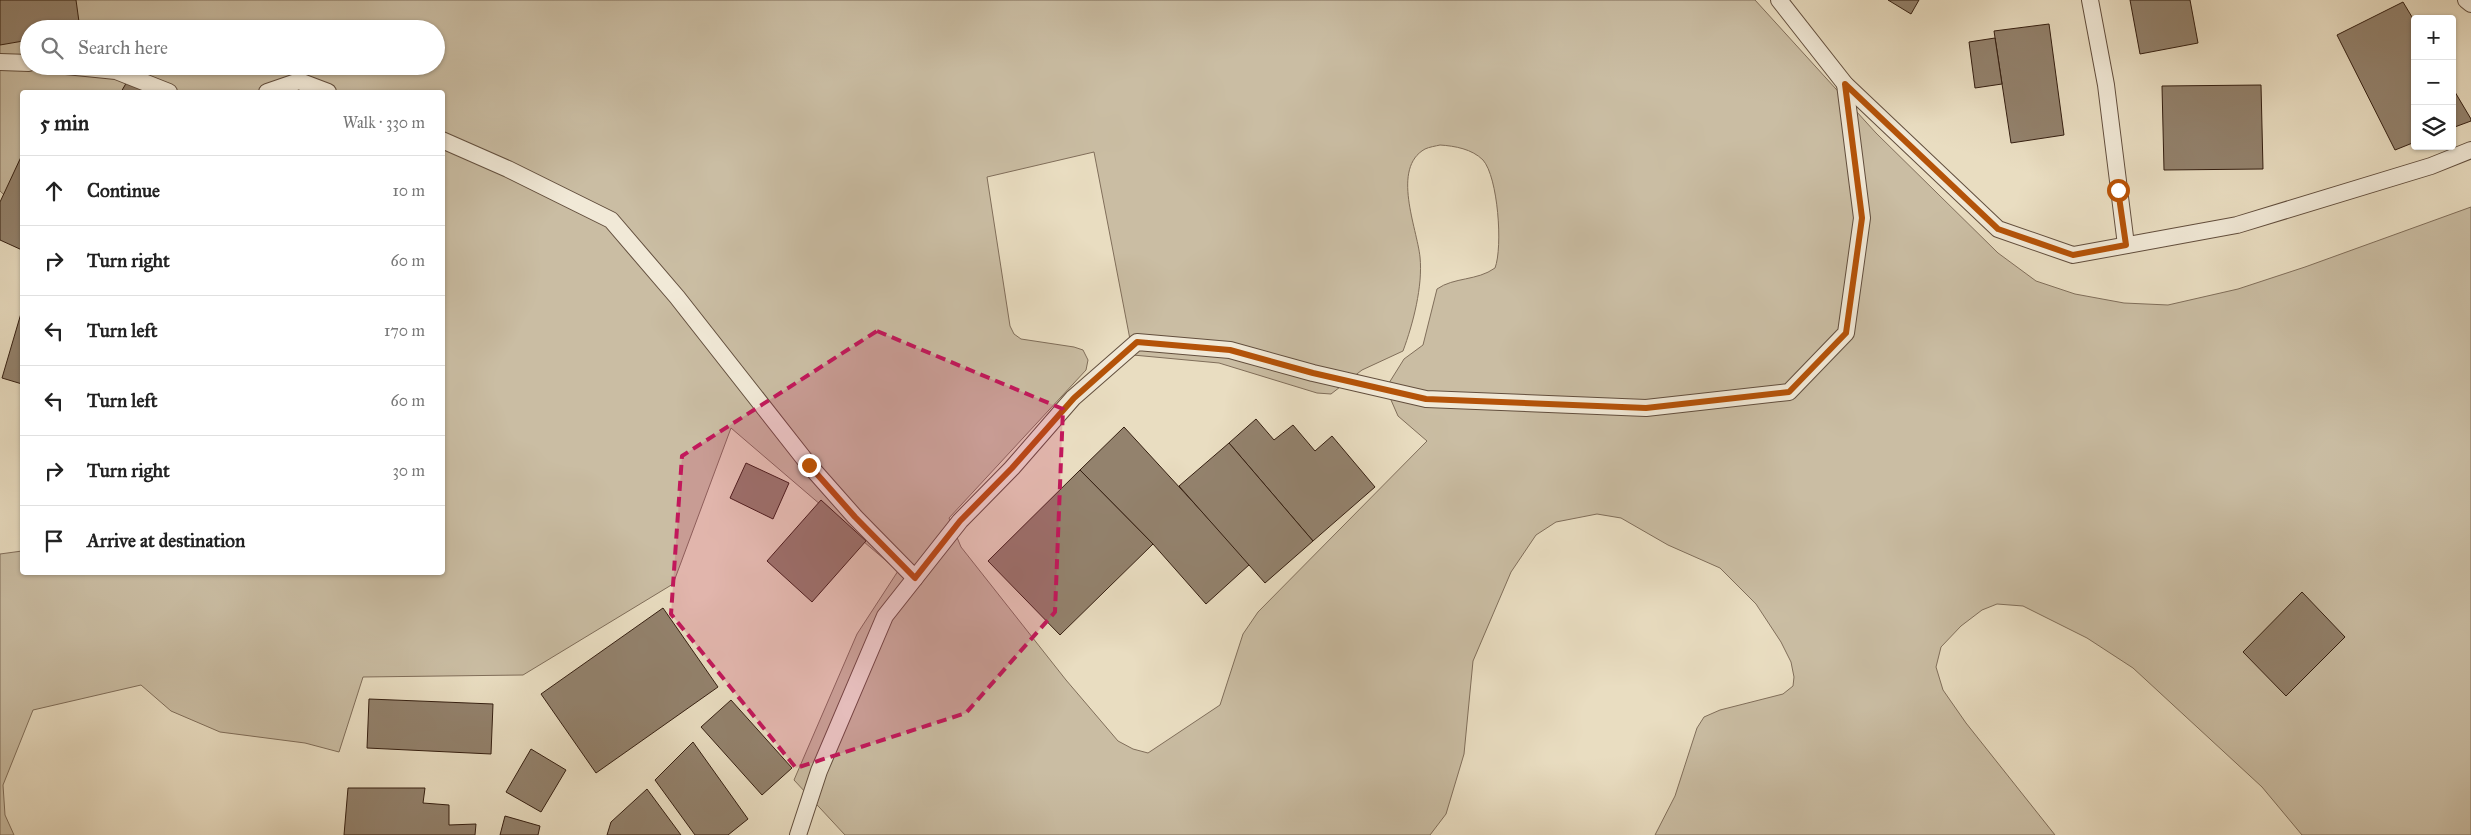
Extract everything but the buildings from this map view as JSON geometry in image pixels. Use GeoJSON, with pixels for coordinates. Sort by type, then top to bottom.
{"type":"FeatureCollection","features":[{"type":"Feature","properties":{"kind":"lane"},"geometry":{"type":"LineString","coordinates":[[1780,0],[1845,84],[1998,229],[2073,255],[2237,224],[2432,166],[2471,150]]}},
{"type":"Feature","properties":{"kind":"lane"},"geometry":{"type":"LineString","coordinates":[[2090,0],[2106,85],[2126,245]]}},
{"type":"Feature","properties":{"kind":"lane"},"geometry":{"type":"LineString","coordinates":[[2466,0],[2471,4]]}},
{"type":"Feature","properties":{"kind":"lane"},"geometry":{"type":"LineString","coordinates":[[0,62],[20,63]]}},
{"type":"Feature","properties":{"kind":"lane"},"geometry":{"type":"LineString","coordinates":[[126,75],[164,90]]}},
{"type":"Feature","properties":{"kind":"lane"},"geometry":{"type":"LineString","coordinates":[[273,90],[299,81],[323,90]]}},
{"type":"Feature","properties":{"kind":"lane"},"geometry":{"type":"LineString","coordinates":[[798,835],[819,771],[885,616],[960,521],[1012,468],[1074,398],[1137,342],[1230,350],[1313,373],[1426,399],[1646,408],[1789,392],[1846,333],[1862,218],[1845,84]]}},
{"type":"Feature","properties":{"kind":"lane"},"geometry":{"type":"LineString","coordinates":[[445,141],[508,169],[611,220],[677,297],[809,465],[855,517],[915,578]]}},
{"type":"Feature","properties":{"kind":"highlighted area"},"geometry":{"type":"Polygon","coordinates":[[[877,331],[1063,409],[1055,612],[966,713],[796,768],[671,614],[682,456],[877,331]]]}},
{"type":"Feature","properties":{"kind":"shaded area"},"geometry":{"type":"Polygon","coordinates":[[[0,0],[1755,0],[1876,133],[1998,253],[2036,281],[2075,294],[2124,303],[2168,305],[2238,289],[2471,207],[2471,835],[2302,835],[2262,787],[2133,668],[2087,638],[2023,606],[1997,604],[1982,610],[1961,626],[1941,647],[1936,667],[1943,690],[1966,723],[2055,835],[1655,835],[1675,796],[1697,728],[1704,717],[1720,710],[1783,694],[1793,686],[1794,677],[1791,662],[1781,642],[1756,604],[1720,568],[1668,545],[1621,518],[1597,514],[1556,522],[1536,535],[1511,572],[1473,661],[1464,754],[1446,814],[1430,835],[845,835],[794,780],[857,634],[898,571],[731,428],[673,584],[523,675],[363,677],[339,752],[305,743],[220,732],[171,711],[141,685],[33,710],[3,785],[5,815],[14,835],[0,835],[0,554],[20,551],[20,575],[445,575],[445,90],[20,90],[20,209],[0,191],[0,0]],[[1440,145],[1425,149],[1415,158],[1409,170],[1409,199],[1421,268],[1416,305],[1403,351],[1362,370],[1331,394],[1317,393],[1219,363],[1133,355],[1094,152],[987,177],[1010,326],[1014,334],[1021,339],[1083,350],[1088,360],[1086,370],[949,518],[961,547],[1066,680],[1118,741],[1133,749],[1148,753],[1220,705],[1243,634],[1258,612],[1427,441],[1398,416],[1391,400],[1389,383],[1404,359],[1423,345],[1437,289],[1451,282],[1481,275],[1495,268],[1499,245],[1498,212],[1488,169],[1479,156],[1457,147],[1440,145]]]}},
{"type":"Feature","properties":{"kind":"route"},"geometry":{"type":"LineString","coordinates":[[809,465],[855,517],[915,578],[960,521],[1012,468],[1074,398],[1137,342],[1230,350],[1313,373],[1426,399],[1646,408],[1789,392],[1846,333],[1862,218],[1845,84],[1998,229],[2073,255],[2126,245],[2118,190]]}}]}
